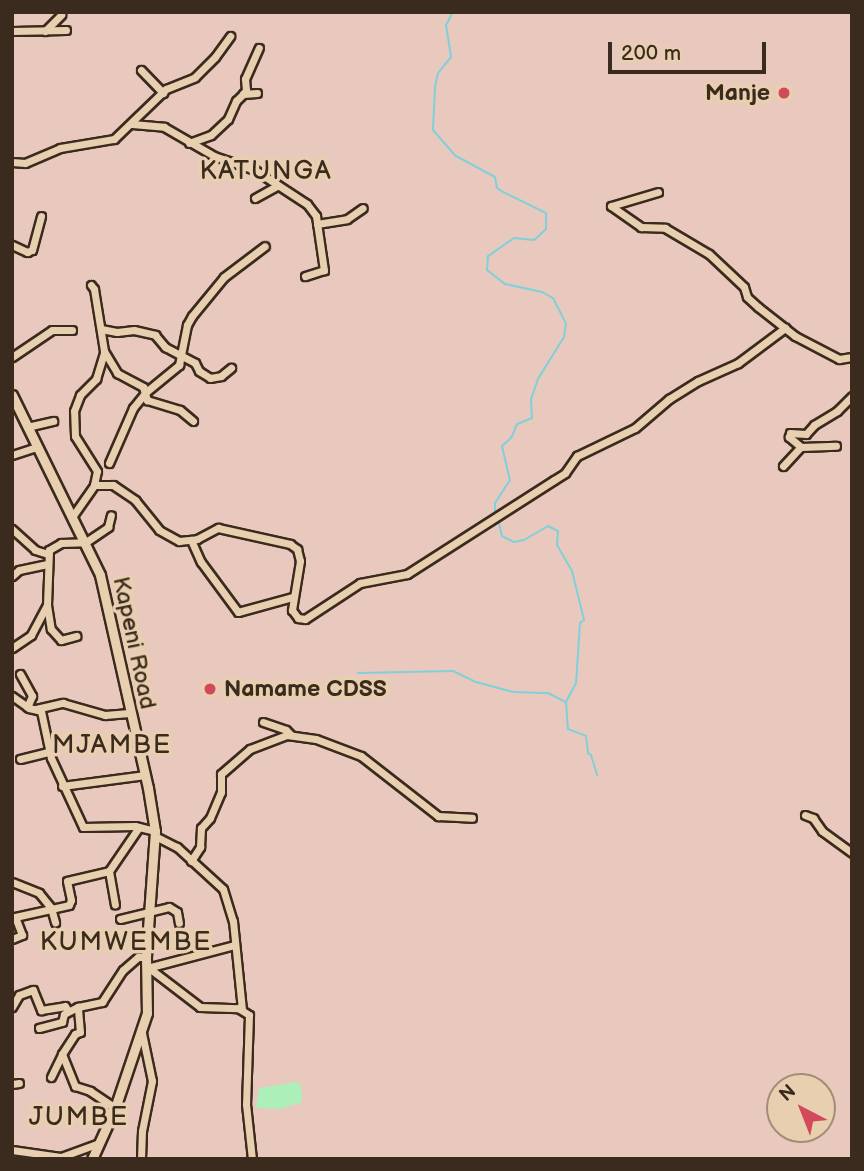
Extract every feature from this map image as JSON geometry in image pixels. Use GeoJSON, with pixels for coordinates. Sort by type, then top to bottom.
{"type":"FeatureCollection","features":[{"type":"Feature","properties":{"kind":"main road","name":"Kapeni Road"},"geometry":{"type":"LineString","coordinates":[[12,395],[16,413],[27,427],[86,542],[103,587],[145,775],[155,834],[146,957],[147,1013],[115,1108],[92,1159]]}},
{"type":"Feature","properties":{"kind":"street"},"geometry":{"type":"LineString","coordinates":[[46,31],[61,15]]}},
{"type":"Feature","properties":{"kind":"street"},"geometry":{"type":"LineString","coordinates":[[12,30],[66,30]]}},
{"type":"Feature","properties":{"kind":"street"},"geometry":{"type":"LineString","coordinates":[[12,162],[25,163],[60,148],[109,141],[132,124],[163,93],[191,81],[215,57],[230,36]]}},
{"type":"Feature","properties":{"kind":"street"},"geometry":{"type":"LineString","coordinates":[[188,143],[211,135],[228,119],[236,101],[243,94],[247,72],[259,48]]}},
{"type":"Feature","properties":{"kind":"street"},"geometry":{"type":"LineString","coordinates":[[141,70],[163,93]]}},
{"type":"Feature","properties":{"kind":"street"},"geometry":{"type":"LineString","coordinates":[[243,94],[257,93]]}},
{"type":"Feature","properties":{"kind":"street"},"geometry":{"type":"LineString","coordinates":[[132,124],[164,127],[216,158],[246,166],[311,208],[317,224],[324,270],[305,276]]}},
{"type":"Feature","properties":{"kind":"street"},"geometry":{"type":"LineString","coordinates":[[256,198],[277,186]]}},
{"type":"Feature","properties":{"kind":"street"},"geometry":{"type":"LineString","coordinates":[[658,192],[611,206],[641,227],[665,228],[709,254],[744,287],[747,296],[758,307],[825,354],[839,359],[852,357]]}},
{"type":"Feature","properties":{"kind":"street"},"geometry":{"type":"LineString","coordinates":[[317,224],[347,219],[363,208]]}},
{"type":"Feature","properties":{"kind":"street"},"geometry":{"type":"LineString","coordinates":[[12,245],[27,252],[32,250],[41,216]]}},
{"type":"Feature","properties":{"kind":"street"},"geometry":{"type":"LineString","coordinates":[[109,463],[127,416],[146,392],[179,365],[187,325],[192,316],[224,277],[265,246]]}},
{"type":"Feature","properties":{"kind":"street"},"geometry":{"type":"LineString","coordinates":[[91,285],[94,289],[104,351],[117,373],[135,380],[146,392],[147,400],[180,410],[192,421]]}},
{"type":"Feature","properties":{"kind":"street"},"geometry":{"type":"LineString","coordinates":[[94,485],[117,486],[145,510],[159,530],[173,539],[191,540],[218,528],[292,545],[298,552],[300,568],[293,597],[293,614],[298,618],[305,618],[360,583],[408,574],[565,473],[577,456],[635,428],[669,399],[698,381],[738,363],[785,328]]}},
{"type":"Feature","properties":{"kind":"street"},"geometry":{"type":"LineString","coordinates":[[101,329],[117,332],[134,330],[155,335],[166,346],[183,354],[210,378],[221,376],[231,368]]}},
{"type":"Feature","properties":{"kind":"street"},"geometry":{"type":"LineString","coordinates":[[12,357],[44,333],[52,330],[72,330]]}},
{"type":"Feature","properties":{"kind":"street"},"geometry":{"type":"LineString","coordinates":[[72,517],[94,485],[97,471],[75,436],[74,411],[80,395],[96,380],[104,351]]}},
{"type":"Feature","properties":{"kind":"street"},"geometry":{"type":"LineString","coordinates":[[836,446],[801,447],[789,437],[790,433],[806,434],[852,396]]}},
{"type":"Feature","properties":{"kind":"street"},"geometry":{"type":"LineString","coordinates":[[27,427],[53,421]]}},
{"type":"Feature","properties":{"kind":"street"},"geometry":{"type":"LineString","coordinates":[[12,455],[36,447]]}},
{"type":"Feature","properties":{"kind":"street"},"geometry":{"type":"LineString","coordinates":[[783,466],[801,447]]}},
{"type":"Feature","properties":{"kind":"street"},"geometry":{"type":"LineString","coordinates":[[47,554],[61,543],[86,542],[108,527],[111,515]]}},
{"type":"Feature","properties":{"kind":"street"},"geometry":{"type":"LineString","coordinates":[[12,529],[35,550],[47,554]]}},
{"type":"Feature","properties":{"kind":"street"},"geometry":{"type":"LineString","coordinates":[[191,540],[201,562],[238,612],[293,597]]}},
{"type":"Feature","properties":{"kind":"street"},"geometry":{"type":"LineString","coordinates":[[47,554],[47,605],[51,629],[61,640],[76,636]]}},
{"type":"Feature","properties":{"kind":"street"},"geometry":{"type":"LineString","coordinates":[[12,576],[19,570],[47,564]]}},
{"type":"Feature","properties":{"kind":"street"},"geometry":{"type":"LineString","coordinates":[[12,648],[32,635],[47,605]]}},
{"type":"Feature","properties":{"kind":"street"},"geometry":{"type":"LineString","coordinates":[[20,674],[32,696],[31,708]]}},
{"type":"Feature","properties":{"kind":"street"},"geometry":{"type":"LineString","coordinates":[[12,696],[42,712],[49,752],[62,786],[83,827],[139,827],[155,834],[177,847],[223,889],[233,921],[242,1009],[250,1021],[246,1104],[252,1159]]}},
{"type":"Feature","properties":{"kind":"street"},"geometry":{"type":"LineString","coordinates":[[31,708],[63,703],[105,715],[129,713]]}},
{"type":"Feature","properties":{"kind":"street"},"geometry":{"type":"LineString","coordinates":[[263,722],[275,725],[291,735],[316,739],[361,756],[438,816],[472,818]]}},
{"type":"Feature","properties":{"kind":"street"},"geometry":{"type":"LineString","coordinates":[[191,861],[201,847],[201,828],[210,818],[221,792],[221,774],[250,749],[291,735]]}},
{"type":"Feature","properties":{"kind":"street"},"geometry":{"type":"LineString","coordinates":[[20,759],[49,752]]}},
{"type":"Feature","properties":{"kind":"street"},"geometry":{"type":"LineString","coordinates":[[62,786],[145,775]]}},
{"type":"Feature","properties":{"kind":"street"},"geometry":{"type":"LineString","coordinates":[[805,815],[813,818],[822,831],[852,853]]}},
{"type":"Feature","properties":{"kind":"street"},"geometry":{"type":"LineString","coordinates":[[12,939],[22,935],[13,915],[70,904],[67,881],[109,871],[139,827]]}},
{"type":"Feature","properties":{"kind":"street"},"geometry":{"type":"LineString","coordinates":[[109,871],[115,904]]}},
{"type":"Feature","properties":{"kind":"street"},"geometry":{"type":"LineString","coordinates":[[12,882],[38,894],[51,908],[55,922]]}},
{"type":"Feature","properties":{"kind":"street"},"geometry":{"type":"LineString","coordinates":[[120,919],[150,914],[169,907],[177,912],[179,923]]}},
{"type":"Feature","properties":{"kind":"street"},"geometry":{"type":"LineString","coordinates":[[148,968],[234,945]]}},
{"type":"Feature","properties":{"kind":"street"},"geometry":{"type":"LineString","coordinates":[[39,1028],[62,1021],[64,1014],[78,1007],[103,1001],[123,970],[138,957],[146,957]]}},
{"type":"Feature","properties":{"kind":"street"},"geometry":{"type":"LineString","coordinates":[[148,968],[200,1007],[242,1009]]}},
{"type":"Feature","properties":{"kind":"street"},"geometry":{"type":"LineString","coordinates":[[12,1007],[19,995],[33,990],[41,1010],[65,1006],[68,1012]]}},
{"type":"Feature","properties":{"kind":"street"},"geometry":{"type":"LineString","coordinates":[[51,1077],[62,1054],[75,1034],[80,1032],[78,1007]]}},
{"type":"Feature","properties":{"kind":"street"},"geometry":{"type":"LineString","coordinates":[[141,1159],[142,1131],[152,1085],[148,1049],[142,1033]]}},
{"type":"Feature","properties":{"kind":"street"},"geometry":{"type":"LineString","coordinates":[[62,1054],[75,1086],[90,1091],[115,1108]]}},
{"type":"Feature","properties":{"kind":"street"},"geometry":{"type":"LineString","coordinates":[[12,1150],[61,1157],[99,1143]]}},
{"type":"Feature","properties":{"kind":"green space"},"geometry":{"type":"Polygon","coordinates":[[[296,1082],[301,1085],[302,1102],[280,1109],[256,1108],[259,1088],[296,1082]]]}},
{"type":"Feature","properties":{"kind":"waterway"},"geometry":{"type":"LineString","coordinates":[[453,12],[446,25],[451,57],[438,73],[433,130],[456,156],[495,177],[497,188],[546,213],[546,229],[534,240],[514,238],[488,256],[487,270],[505,284],[542,292],[553,298],[566,324],[564,337],[538,379],[531,399],[532,418],[517,424],[511,438],[502,446],[510,480],[495,503],[495,514]]}},
{"type":"Feature","properties":{"kind":"waterway"},"geometry":{"type":"LineString","coordinates":[[498,519],[502,536],[514,542],[524,540],[548,526],[558,531],[557,545],[572,571],[584,620],[580,623],[576,683],[566,702]]}},
{"type":"Feature","properties":{"kind":"waterway"},"geometry":{"type":"LineString","coordinates":[[358,673],[453,671],[476,682],[514,692],[548,693],[566,702],[568,729],[586,736],[588,753],[597,775]]}},
{"type":"Feature","properties":{"kind":"place","name":"Manje"},"geometry":{"type":"Point","coordinates":[784,93]}},
{"type":"Feature","properties":{"kind":"place","name":"Namame CDSS"},"geometry":{"type":"Point","coordinates":[210,689]}},
{"type":"Feature","properties":{"kind":"district","name":"KATUNGA"},"geometry":{"type":"Point","coordinates":[266,172]}},
{"type":"Feature","properties":{"kind":"district","name":"MJAMBE"},"geometry":{"type":"Point","coordinates":[112,746]}},
{"type":"Feature","properties":{"kind":"district","name":"KUMWEMBE"},"geometry":{"type":"Point","coordinates":[126,943]}},
{"type":"Feature","properties":{"kind":"district","name":"JUMBE"},"geometry":{"type":"Point","coordinates":[79,1118]}}]}
